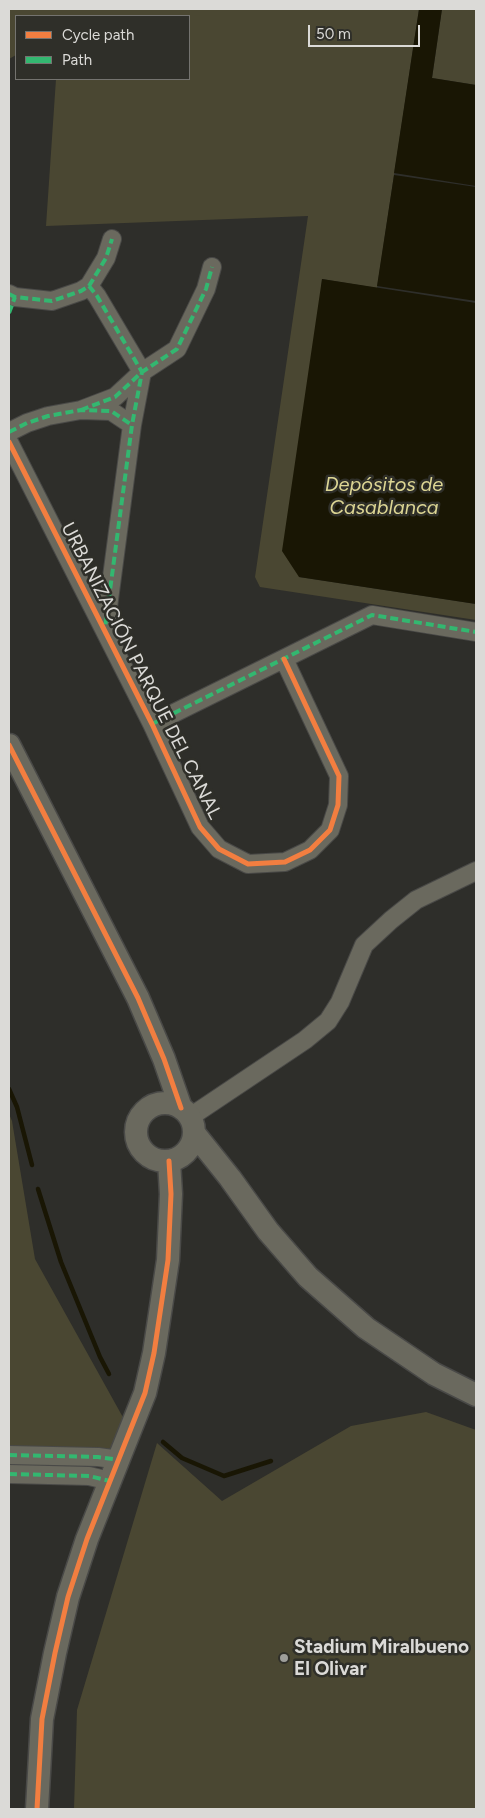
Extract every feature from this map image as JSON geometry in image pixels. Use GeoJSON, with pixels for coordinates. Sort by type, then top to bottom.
{"type":"FeatureCollection","features":[{"type":"Feature","properties":{"kind":"street"},"geometry":{"type":"LineString","coordinates":[[11,301],[52,301],[81,291],[89,286],[106,258],[112,239]]}},
{"type":"Feature","properties":{"kind":"street"},"geometry":{"type":"LineString","coordinates":[[9,432],[41,418],[81,410],[115,397],[127,388],[142,372],[177,349],[206,289],[212,267]]}},
{"type":"Feature","properties":{"kind":"street"},"geometry":{"type":"LineString","coordinates":[[89,286],[97,296],[142,372]]}},
{"type":"Feature","properties":{"kind":"street","name":"URBANIZACIÓN PARQUE DEL CANAL"},"geometry":{"type":"LineString","coordinates":[[105,630],[132,425],[142,372]]}},
{"type":"Feature","properties":{"kind":"street"},"geometry":{"type":"LineString","coordinates":[[81,410],[111,412],[132,425]]}},
{"type":"Feature","properties":{"kind":"street","name":"URBANIZACIÓN PARQUE DEL CANAL"},"geometry":{"type":"LineString","coordinates":[[9,442],[152,724],[200,827],[219,849],[248,864],[285,862],[310,850],[330,830],[338,805],[339,776],[284,658]]}},
{"type":"Feature","properties":{"kind":"street","name":"URBANIZACIÓN PARQUE DEL CANAL"},"geometry":{"type":"LineString","coordinates":[[152,724],[372,616],[476,632]]}},
{"type":"Feature","properties":{"kind":"street"},"geometry":{"type":"LineString","coordinates":[[9,745],[138,998],[164,1059],[180,1129],[171,1194],[168,1260],[160,1318],[145,1393],[87,1540],[68,1597],[42,1718],[36,1809]]}},
{"type":"Feature","properties":{"kind":"street"},"geometry":{"type":"LineString","coordinates":[[180,1129],[305,1040],[328,1021],[340,1002],[364,945],[391,920],[416,900],[476,871]]}},
{"type":"Feature","properties":{"kind":"street"},"geometry":{"type":"LineString","coordinates":[[180,1129],[212,1155],[268,1231],[308,1277],[366,1328],[434,1374],[476,1395]]}},
{"type":"Feature","properties":{"kind":"street"},"geometry":{"type":"LineString","coordinates":[[9,1455],[98,1457],[120,1460]]}},
{"type":"Feature","properties":{"kind":"street"},"geometry":{"type":"LineString","coordinates":[[9,1474],[89,1476],[110,1481]]}},
{"type":"Feature","properties":{"kind":"shaded area"},"geometry":{"type":"Polygon","coordinates":[[[9,9],[419,9],[377,288],[322,279],[299,577],[476,604],[476,620],[260,587],[255,577],[308,216],[46,226],[56,80],[190,80],[190,15],[15,15],[15,56],[9,59],[9,9]]]}},
{"type":"Feature","properties":{"kind":"shaded area"},"geometry":{"type":"Polygon","coordinates":[[[442,9],[476,9],[476,85],[432,78],[442,9]]]}},
{"type":"Feature","properties":{"kind":"shaded area"},"geometry":{"type":"Polygon","coordinates":[[[9,1114],[12,1121],[35,1259],[135,1439],[126,1459],[9,1454],[9,1114]]]}},
{"type":"Feature","properties":{"kind":"shaded area","name":"Stadium Miralbueno El Olivar"},"geometry":{"type":"Polygon","coordinates":[[[426,1412],[476,1430],[476,1809],[74,1809],[77,1710],[157,1443],[222,1501],[351,1426],[426,1412]]]}},
{"type":"Feature","properties":{"kind":"water"},"geometry":{"type":"Polygon","coordinates":[[[419,9],[442,9],[432,78],[476,85],[476,186],[394,173],[419,9]]]}},
{"type":"Feature","properties":{"kind":"water"},"geometry":{"type":"Polygon","coordinates":[[[394,175],[476,187],[476,301],[377,286],[394,175]]]}},
{"type":"Feature","properties":{"kind":"water","name":"Depósitos de Casablanca"},"geometry":{"type":"Polygon","coordinates":[[[322,279],[476,303],[476,604],[299,577],[282,551],[322,279]]]}},
{"type":"Feature","properties":{"kind":"waterway"},"geometry":{"type":"LineString","coordinates":[[9,1089],[17,1107],[32,1165]]}},
{"type":"Feature","properties":{"kind":"waterway"},"geometry":{"type":"LineString","coordinates":[[38,1189],[61,1262],[100,1357],[109,1374]]}},
{"type":"Feature","properties":{"kind":"waterway"},"geometry":{"type":"LineString","coordinates":[[163,1442],[182,1458],[224,1476],[271,1461]]}},
{"type":"Feature","properties":{"kind":"marked path"},"geometry":{"type":"LineString","coordinates":[[9,294],[15,297],[52,301],[81,291],[89,286],[106,258],[112,239]]}},
{"type":"Feature","properties":{"kind":"marked path"},"geometry":{"type":"LineString","coordinates":[[81,410],[115,397],[142,372],[177,349],[206,289],[212,267]]}},
{"type":"Feature","properties":{"kind":"marked path"},"geometry":{"type":"LineString","coordinates":[[89,286],[97,296],[142,372],[132,425],[105,628]]}},
{"type":"Feature","properties":{"kind":"marked path"},"geometry":{"type":"LineString","coordinates":[[9,313],[15,297]]}},
{"type":"Feature","properties":{"kind":"marked path"},"geometry":{"type":"LineString","coordinates":[[9,432],[48,416],[81,410],[111,411],[132,425]]}},
{"type":"Feature","properties":{"kind":"marked path"},"geometry":{"type":"LineString","coordinates":[[152,724],[372,615],[476,632]]}},
{"type":"Feature","properties":{"kind":"marked path"},"geometry":{"type":"LineString","coordinates":[[9,1455],[98,1457],[120,1460]]}},
{"type":"Feature","properties":{"kind":"marked path"},"geometry":{"type":"LineString","coordinates":[[9,1474],[89,1476],[110,1481]]}},
{"type":"Feature","properties":{"kind":"cycle path"},"geometry":{"type":"LineString","coordinates":[[9,442],[152,724],[200,827],[219,849],[248,864],[285,862],[310,850],[330,830],[338,805],[339,776],[284,659]]}},
{"type":"Feature","properties":{"kind":"cycle path"},"geometry":{"type":"LineString","coordinates":[[9,745],[138,998],[164,1059],[181,1108]]}},
{"type":"Feature","properties":{"kind":"cycle path"},"geometry":{"type":"LineString","coordinates":[[37,1809],[42,1719],[68,1597],[87,1539],[145,1393],[154,1353],[168,1260],[171,1194],[169,1161]]}},
{"type":"Feature","properties":{"kind":"place","name":"Stadium Miralbueno El Olivar"},"geometry":{"type":"Point","coordinates":[284,1658]}}]}
